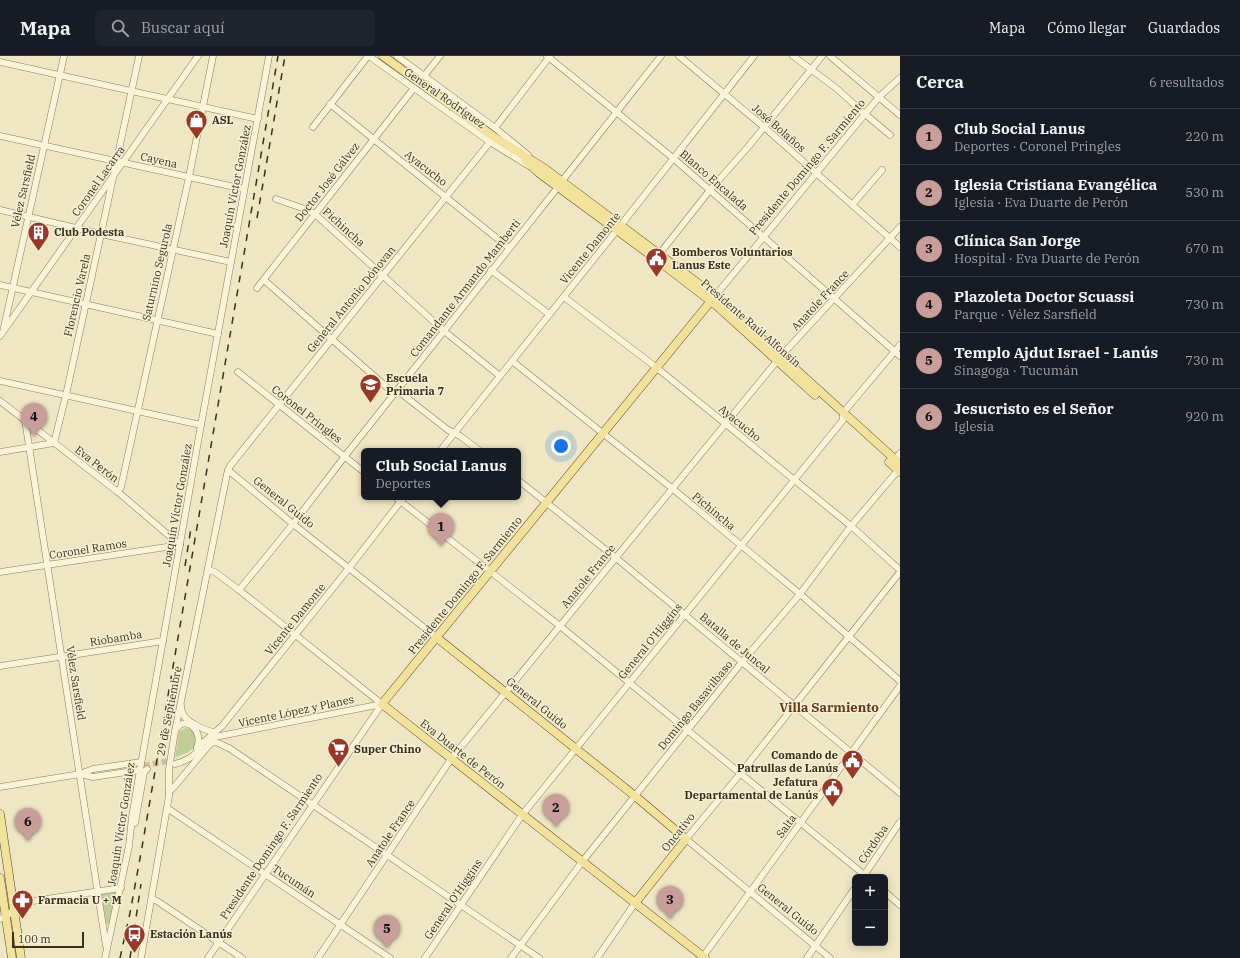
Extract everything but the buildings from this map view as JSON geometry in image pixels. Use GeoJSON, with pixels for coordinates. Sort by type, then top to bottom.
{"type":"FeatureCollection","features":[{"type":"Feature","properties":{"kind":"main road"},"geometry":{"type":"LineString","coordinates":[[383,56],[494,140]]}},
{"type":"Feature","properties":{"kind":"main road","name":"Presidente Raúl Alfonsín"},"geometry":{"type":"LineString","coordinates":[[494,140],[508,146],[658,256],[713,299],[898,464]]}},
{"type":"Feature","properties":{"kind":"main road","name":"Presidente Domingo F. Sarmiento"},"geometry":{"type":"LineString","coordinates":[[382,704],[713,299]]}},
{"type":"Feature","properties":{"kind":"main road","name":"General Guido"},"geometry":{"type":"LineString","coordinates":[[436,637],[635,796],[686,839]]}},
{"type":"Feature","properties":{"kind":"main road","name":"Eva Duarte de Perón"},"geometry":{"type":"LineString","coordinates":[[382,704],[703,958]]}},
{"type":"Feature","properties":{"kind":"main road"},"geometry":{"type":"LineString","coordinates":[[0,814],[21,958]]}},
{"type":"Feature","properties":{"kind":"main road","name":"Oncativo"},"geometry":{"type":"LineString","coordinates":[[635,903],[686,839]]}},
{"type":"Feature","properties":{"kind":"main road"},"geometry":{"type":"LineString","coordinates":[[0,878],[3,917],[12,958]]}},
{"type":"Feature","properties":{"kind":"street","name":"Vélez Sarsfield"},"geometry":{"type":"LineString","coordinates":[[2,333],[64,56]]}},
{"type":"Feature","properties":{"kind":"street","name":"Florencio Varela"},"geometry":{"type":"LineString","coordinates":[[54,443],[66,395],[113,178],[120,162],[138,56]]}},
{"type":"Feature","properties":{"kind":"street","name":"Coronel Lacarra"},"geometry":{"type":"LineString","coordinates":[[120,162],[198,56]]}},
{"type":"Feature","properties":{"kind":"street","name":"Saturnino Segurola"},"geometry":{"type":"LineString","coordinates":[[118,492],[121,487],[213,56]]}},
{"type":"Feature","properties":{"kind":"street","name":"Joaquín Víctor González"},"geometry":{"type":"LineString","coordinates":[[105,958],[129,846],[137,769],[141,762],[269,56]]}},
{"type":"Feature","properties":{"kind":"street"},"geometry":{"type":"LineString","coordinates":[[313,127],[368,56]]}},
{"type":"Feature","properties":{"kind":"street","name":"General Rodríguez"},"geometry":{"type":"LineString","coordinates":[[368,56],[494,140]]}},
{"type":"Feature","properties":{"kind":"street","name":"General Rodríguez"},"geometry":{"type":"LineString","coordinates":[[397,56],[496,128]]}},
{"type":"Feature","properties":{"kind":"street"},"geometry":{"type":"LineString","coordinates":[[424,76],[440,56]]}},
{"type":"Feature","properties":{"kind":"street","name":"Comandante Armando Mamberti"},"geometry":{"type":"LineString","coordinates":[[239,590],[293,524],[491,270],[661,56]]}},
{"type":"Feature","properties":{"kind":"street","name":"José Bolaños"},"geometry":{"type":"LineString","coordinates":[[679,56],[764,127],[900,247]]}},
{"type":"Feature","properties":{"kind":"street","name":"Vicente Damonte"},"geometry":{"type":"LineString","coordinates":[[442,448],[619,228],[754,56]]}},
{"type":"Feature","properties":{"kind":"street"},"geometry":{"type":"LineString","coordinates":[[793,56],[836,88],[890,134]]}},
{"type":"Feature","properties":{"kind":"street"},"geometry":{"type":"LineString","coordinates":[[658,256],[710,190],[822,56]]}},
{"type":"Feature","properties":{"kind":"street"},"geometry":{"type":"LineString","coordinates":[[830,56],[900,115]]}},
{"type":"Feature","properties":{"kind":"street"},"geometry":{"type":"LineString","coordinates":[[496,128],[549,57]]}},
{"type":"Feature","properties":{"kind":"street","name":"Blanco Encalada"},"geometry":{"type":"LineString","coordinates":[[549,57],[673,158],[900,356]]}},
{"type":"Feature","properties":{"kind":"street"},"geometry":{"type":"LineString","coordinates":[[0,62],[258,119]]}},
{"type":"Feature","properties":{"kind":"street","name":"Presidente Domingo F. Sarmiento"},"geometry":{"type":"LineString","coordinates":[[713,299],[879,97],[900,78]]}},
{"type":"Feature","properties":{"kind":"street","name":"Doctor José Gálvez"},"geometry":{"type":"LineString","coordinates":[[257,288],[414,88]]}},
{"type":"Feature","properties":{"kind":"street","name":"Ayacucho"},"geometry":{"type":"LineString","coordinates":[[330,104],[509,248]]}},
{"type":"Feature","properties":{"kind":"street","name":"Presidente Raúl Alfonsín"},"geometry":{"type":"LineString","coordinates":[[496,128],[542,171]]}},
{"type":"Feature","properties":{"kind":"street","name":"Cayena"},"geometry":{"type":"LineString","coordinates":[[0,136],[244,188]]}},
{"type":"Feature","properties":{"kind":"street","name":"Presidente Raúl Alfonsín"},"geometry":{"type":"LineString","coordinates":[[494,140],[542,171]]}},
{"type":"Feature","properties":{"kind":"street","name":"General Antonio Dónovan"},"geometry":{"type":"LineString","coordinates":[[228,470],[382,275],[494,140]]}},
{"type":"Feature","properties":{"kind":"street"},"geometry":{"type":"LineString","coordinates":[[852,205],[882,170]]}},
{"type":"Feature","properties":{"kind":"street","name":"Coronel Lacarra"},"geometry":{"type":"LineString","coordinates":[[2,333],[113,178]]}},
{"type":"Feature","properties":{"kind":"street","name":"Pichincha"},"geometry":{"type":"LineString","coordinates":[[276,199],[305,208],[315,214],[444,331],[500,376]]}},
{"type":"Feature","properties":{"kind":"street"},"geometry":{"type":"LineString","coordinates":[[0,210],[76,229],[231,262]]}},
{"type":"Feature","properties":{"kind":"street","name":"Anatole France"},"geometry":{"type":"LineString","coordinates":[[318,958],[451,759],[780,359],[900,227]]}},
{"type":"Feature","properties":{"kind":"street"},"geometry":{"type":"LineString","coordinates":[[491,270],[549,314]]}},
{"type":"Feature","properties":{"kind":"street"},"geometry":{"type":"LineString","coordinates":[[264,280],[390,390],[402,394],[448,430],[455,433],[476,448]]}},
{"type":"Feature","properties":{"kind":"street"},"geometry":{"type":"LineString","coordinates":[[0,285],[218,334]]}},
{"type":"Feature","properties":{"kind":"street","name":"Ayacucho"},"geometry":{"type":"LineString","coordinates":[[564,296],[657,368],[851,526],[900,571]]}},
{"type":"Feature","properties":{"kind":"street","name":"General O'Higgins"},"geometry":{"type":"LineString","coordinates":[[425,958],[522,815],[740,546],[900,345]]}},
{"type":"Feature","properties":{"kind":"street","name":"Pichincha"},"geometry":{"type":"LineString","coordinates":[[512,361],[673,489],[740,546],[800,594],[900,681]]}},
{"type":"Feature","properties":{"kind":"street","name":"Coronel Pringles"},"geometry":{"type":"LineString","coordinates":[[238,372],[361,469]]}},
{"type":"Feature","properties":{"kind":"street"},"geometry":{"type":"LineString","coordinates":[[0,381],[201,425]]}},
{"type":"Feature","properties":{"kind":"street","name":"Eva Perón"},"geometry":{"type":"LineString","coordinates":[[0,401],[118,492],[180,545]]}},
{"type":"Feature","properties":{"kind":"street","name":"Vélez Sarsfield"},"geometry":{"type":"LineString","coordinates":[[25,420],[107,950]]}},
{"type":"Feature","properties":{"kind":"street"},"geometry":{"type":"LineString","coordinates":[[0,452],[54,443]]}},
{"type":"Feature","properties":{"kind":"street","name":"Domingo Basavilbaso"},"geometry":{"type":"LineString","coordinates":[[511,958],[582,862],[742,662],[800,594],[898,464]]}},
{"type":"Feature","properties":{"kind":"street","name":"General Guido"},"geometry":{"type":"LineString","coordinates":[[228,470],[293,524],[436,637]]}},
{"type":"Feature","properties":{"kind":"street","name":"29 de Septiembre"},"geometry":{"type":"LineString","coordinates":[[141,958],[169,792],[169,769],[175,730],[228,470]]}},
{"type":"Feature","properties":{"kind":"street","name":"Batalla de Juncal"},"geometry":{"type":"LineString","coordinates":[[521,482],[616,558],[900,793]]}},
{"type":"Feature","properties":{"kind":"street","name":"Vicente Damonte"},"geometry":{"type":"LineString","coordinates":[[169,792],[296,635],[401,500]]}},
{"type":"Feature","properties":{"kind":"street"},"geometry":{"type":"LineString","coordinates":[[403,500],[629,682],[863,874]]}},
{"type":"Feature","properties":{"kind":"street","name":"Coronel Ramos"},"geometry":{"type":"LineString","coordinates":[[0,572],[180,545]]}},
{"type":"Feature","properties":{"kind":"street","name":"Eva Duarte de Perón"},"geometry":{"type":"LineString","coordinates":[[208,570],[215,572],[239,590],[382,704]]}},
{"type":"Feature","properties":{"kind":"street","name":"Oncativo"},"geometry":{"type":"LineString","coordinates":[[686,839],[740,774],[900,571]]}},
{"type":"Feature","properties":{"kind":"street","name":"Riobamba"},"geometry":{"type":"LineString","coordinates":[[0,666],[163,641]]}},
{"type":"Feature","properties":{"kind":"street","name":"Salta"},"geometry":{"type":"LineString","coordinates":[[703,958],[800,822],[900,686]]}},
{"type":"Feature","properties":{"kind":"street"},"geometry":{"type":"LineString","coordinates":[[181,704],[183,714],[187,719],[206,730],[217,742],[229,748],[313,804],[460,906],[539,958]]}},
{"type":"Feature","properties":{"kind":"street","name":"Presidente Domingo F. Sarmiento"},"geometry":{"type":"LineString","coordinates":[[208,958],[382,704]]}},
{"type":"Feature","properties":{"kind":"street","name":"Vicente López y Planes"},"geometry":{"type":"LineString","coordinates":[[214,737],[382,704]]}},
{"type":"Feature","properties":{"kind":"street"},"geometry":{"type":"LineString","coordinates":[[175,730],[183,724],[188,724],[194,728],[198,736],[197,748]]}},
{"type":"Feature","properties":{"kind":"street"},"geometry":{"type":"LineString","coordinates":[[222,726],[224,732],[229,735]]}},
{"type":"Feature","properties":{"kind":"street","name":"Vicente Damonte"},"geometry":{"type":"LineString","coordinates":[[214,737],[197,748],[188,756],[175,762],[186,760],[194,756],[210,739],[214,737]]}},
{"type":"Feature","properties":{"kind":"street"},"geometry":{"type":"LineString","coordinates":[[0,787],[80,774],[93,769],[141,762]]}},
{"type":"Feature","properties":{"kind":"street"},"geometry":{"type":"LineString","coordinates":[[80,774],[93,777],[137,769]]}},
{"type":"Feature","properties":{"kind":"street"},"geometry":{"type":"LineString","coordinates":[[129,846],[134,829],[144,772],[147,769]]}},
{"type":"Feature","properties":{"kind":"street","name":"Tucumán"},"geometry":{"type":"LineString","coordinates":[[166,808],[390,958]]}},
{"type":"Feature","properties":{"kind":"street","name":"Córdoba"},"geometry":{"type":"LineString","coordinates":[[866,874],[900,822]]}},
{"type":"Feature","properties":{"kind":"street","name":"General Guido"},"geometry":{"type":"LineString","coordinates":[[686,839],[830,958]]}},
{"type":"Feature","properties":{"kind":"street"},"geometry":{"type":"LineString","coordinates":[[3,917],[21,904],[32,900],[121,888]]}},
{"type":"Feature","properties":{"kind":"street"},"geometry":{"type":"LineString","coordinates":[[807,958],[852,892]]}},
{"type":"Feature","properties":{"kind":"street"},"geometry":{"type":"LineString","coordinates":[[888,895],[900,905]]}},
{"type":"Feature","properties":{"kind":"street"},"geometry":{"type":"LineString","coordinates":[[152,899],[242,958]]}},
{"type":"Feature","properties":{"kind":"street","name":"Oncativo"},"geometry":{"type":"LineString","coordinates":[[597,958],[635,903]]}},
{"type":"Feature","properties":{"kind":"green space"},"geometry":{"type":"Polygon","coordinates":[[[186,728],[192,731],[196,736],[195,745],[185,754],[175,757],[179,731],[186,728]]]}},
{"type":"Feature","properties":{"kind":"green space"},"geometry":{"type":"Polygon","coordinates":[[[118,891],[111,924],[106,924],[101,893],[118,891]]]}},
{"type":"Feature","properties":{"kind":"tunnel"},"geometry":{"type":"LineString","coordinates":[[135,767],[174,760]]}},
{"type":"Feature","properties":{"kind":"railway"},"geometry":{"type":"LineString","coordinates":[[120,958],[141,853],[278,56]]}},
{"type":"Feature","properties":{"kind":"railway"},"geometry":{"type":"LineString","coordinates":[[257,218],[285,56]]}},
{"type":"Feature","properties":{"kind":"railway"},"geometry":{"type":"LineString","coordinates":[[185,566],[191,528]]}},
{"type":"Feature","properties":{"kind":"railway"},"geometry":{"type":"LineString","coordinates":[[130,958],[141,884]]}},
{"type":"Feature","properties":{"kind":"place","name":"ASL"},"geometry":{"type":"Point","coordinates":[197,140]}},
{"type":"Feature","properties":{"kind":"place","name":"Club Podesta"},"geometry":{"type":"Point","coordinates":[39,252]}},
{"type":"Feature","properties":{"kind":"place","name":"Bomberos Voluntarios Lanus Este"},"geometry":{"type":"Point","coordinates":[657,278]}},
{"type":"Feature","properties":{"kind":"place","name":"Escuela Primaria 7"},"geometry":{"type":"Point","coordinates":[370,404]}},
{"type":"Feature","properties":{"kind":"place","name":"Plazoleta Doctor Scuassi"},"geometry":{"type":"Point","coordinates":[34,436]}},
{"type":"Feature","properties":{"kind":"place","name":"Club Social Lanus"},"geometry":{"type":"Point","coordinates":[441,546]}},
{"type":"Feature","properties":{"kind":"place","name":"Super Chino"},"geometry":{"type":"Point","coordinates":[339,768]}},
{"type":"Feature","properties":{"kind":"place","name":"Comando de Patrullas de Lanús"},"geometry":{"type":"Point","coordinates":[853,780]}},
{"type":"Feature","properties":{"kind":"place","name":"Jefatura Departamental de Lanús"},"geometry":{"type":"Point","coordinates":[833,808]}},
{"type":"Feature","properties":{"kind":"place","name":"Iglesia Cristiana Evangélica"},"geometry":{"type":"Point","coordinates":[556,827]}},
{"type":"Feature","properties":{"kind":"place","name":"Jesucristo es el Señor"},"geometry":{"type":"Point","coordinates":[28,841]}},
{"type":"Feature","properties":{"kind":"place","name":"Clínica San Jorge"},"geometry":{"type":"Point","coordinates":[670,919]}},
{"type":"Feature","properties":{"kind":"place","name":"Farmacia U + M"},"geometry":{"type":"Point","coordinates":[23,920]}},
{"type":"Feature","properties":{"kind":"place","name":"Templo Ajdut Israel - Lanús"},"geometry":{"type":"Point","coordinates":[387,948]}},
{"type":"Feature","properties":{"kind":"place","name":"Estación Lanús"},"geometry":{"type":"Point","coordinates":[135,954]}},
{"type":"Feature","properties":{"kind":"district","name":"Villa Sarmiento"},"geometry":{"type":"Point","coordinates":[829,707]}}]}
